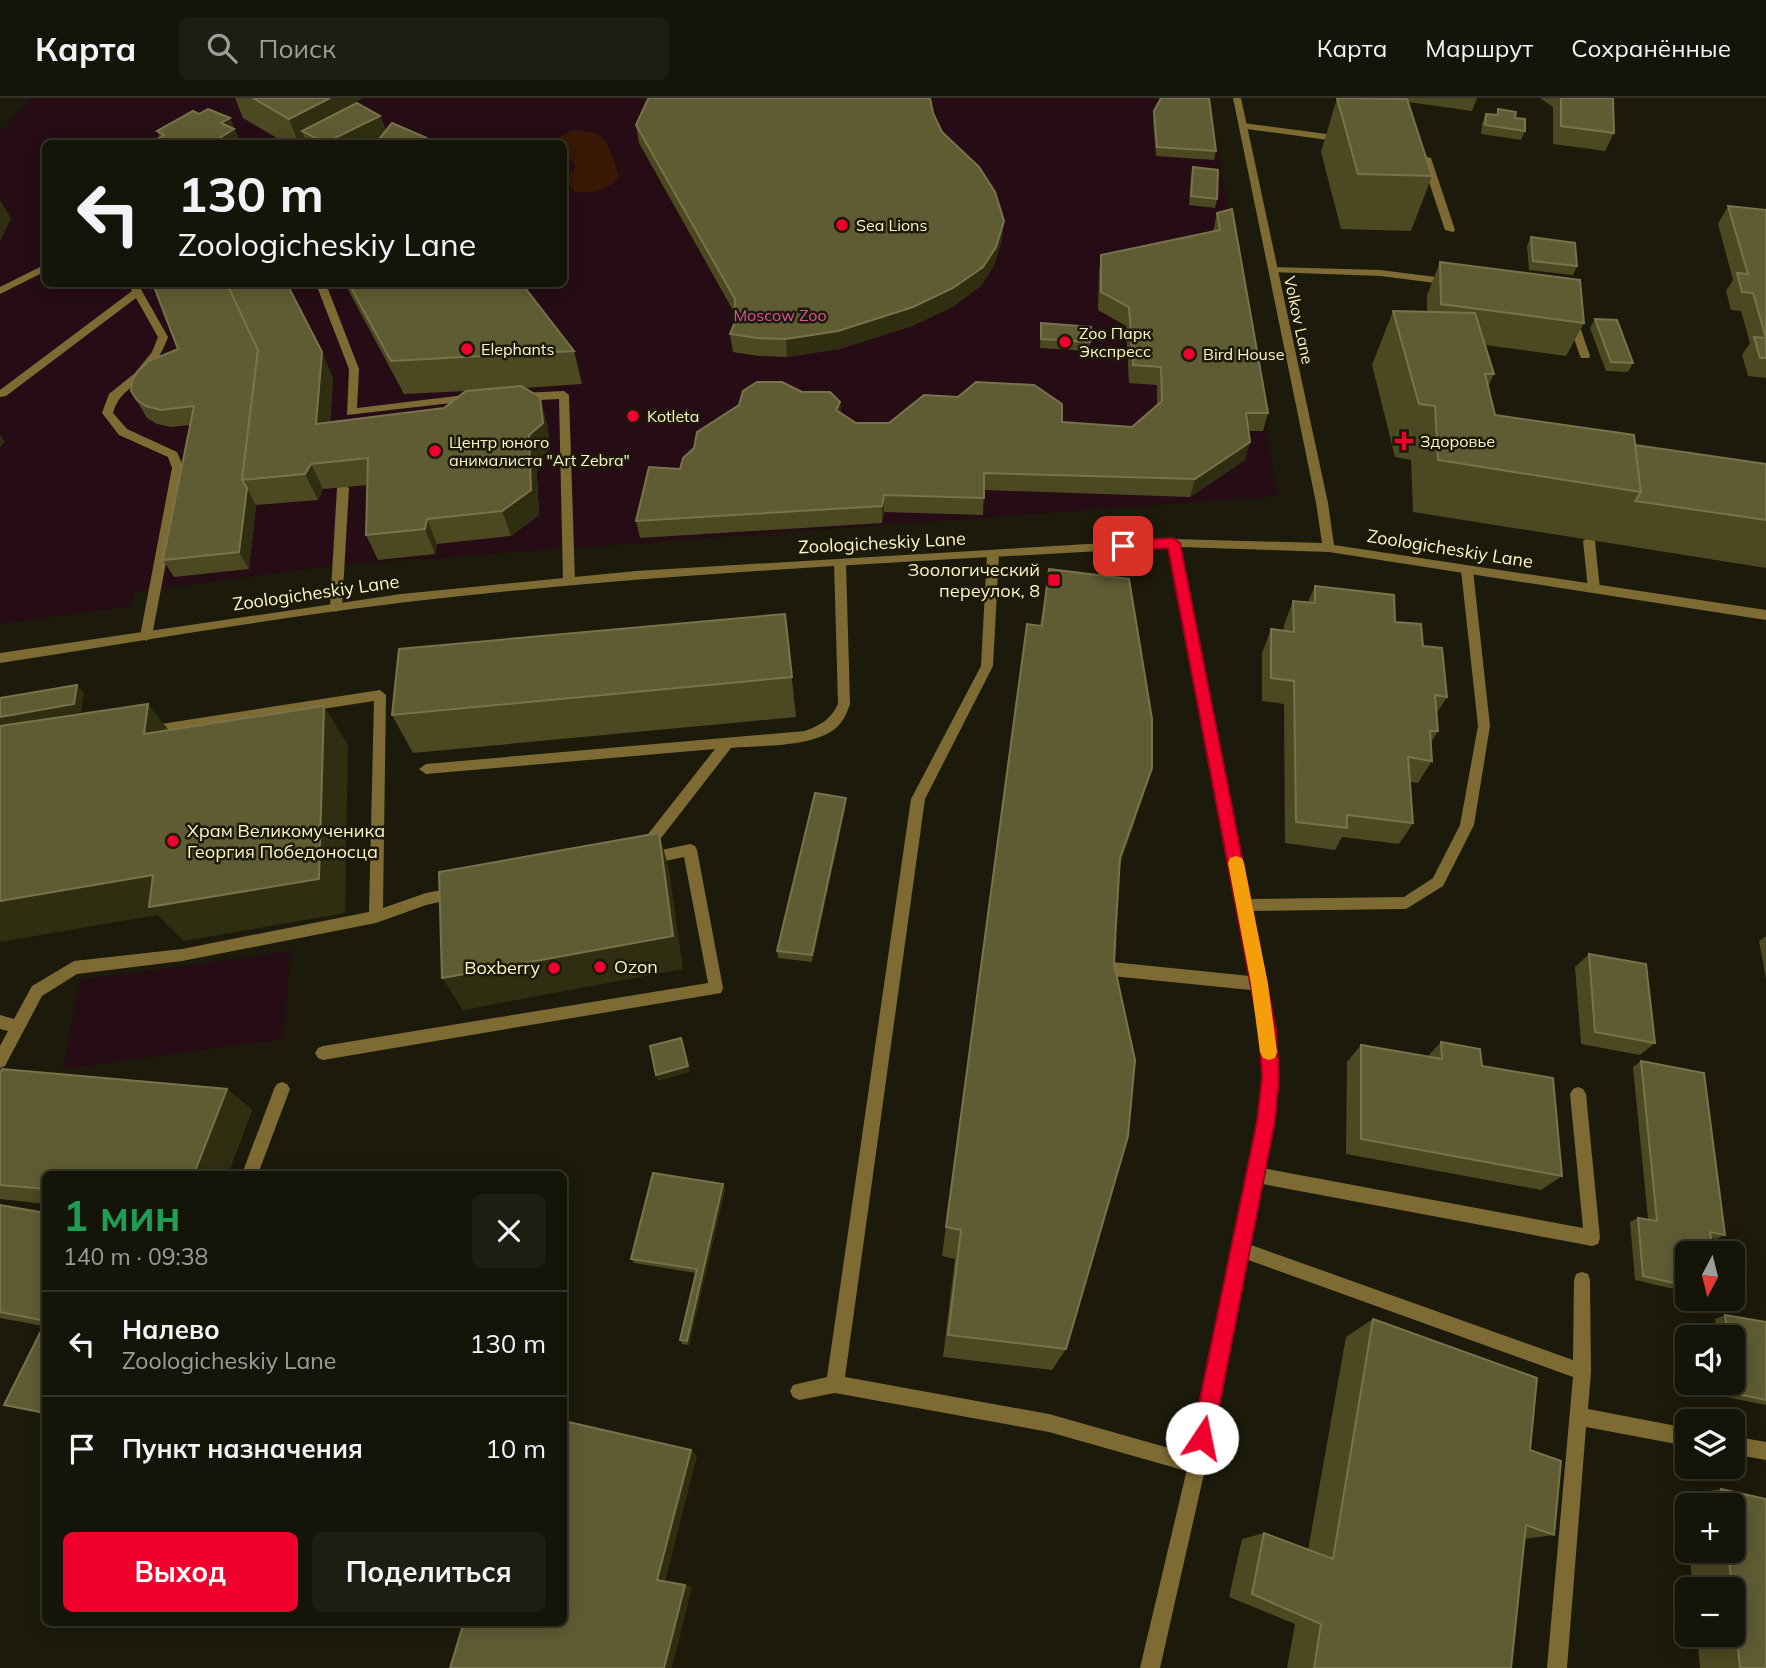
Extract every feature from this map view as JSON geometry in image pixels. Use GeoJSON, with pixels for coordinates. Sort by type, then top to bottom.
{"type":"FeatureCollection","features":[{"type":"Feature","properties":{"kind":"street","name":"Volkov Lane"},"geometry":{"type":"LineString","coordinates":[[1237,98],[1322,503],[1329,548]]}},
{"type":"Feature","properties":{"kind":"street"},"geometry":{"type":"LineString","coordinates":[[1243,126],[1357,141]]}},
{"type":"Feature","properties":{"kind":"street"},"geometry":{"type":"LineString","coordinates":[[1423,150],[1450,230]]}},
{"type":"Feature","properties":{"kind":"street"},"geometry":{"type":"LineString","coordinates":[[0,291],[42,269]]}},
{"type":"Feature","properties":{"kind":"street"},"geometry":{"type":"LineString","coordinates":[[1273,270],[1380,273],[1459,283]]}},
{"type":"Feature","properties":{"kind":"street"},"geometry":{"type":"LineString","coordinates":[[2,394],[136,287],[163,337],[157,353],[139,374],[113,396],[107,413],[122,432],[173,455],[178,468],[146,636]]}},
{"type":"Feature","properties":{"kind":"street"},"geometry":{"type":"LineString","coordinates":[[322,287],[354,369],[350,418],[448,399],[488,398]]}},
{"type":"Feature","properties":{"kind":"street"},"geometry":{"type":"LineString","coordinates":[[1569,308],[1585,356]]}},
{"type":"Feature","properties":{"kind":"street"},"geometry":{"type":"LineString","coordinates":[[515,397],[564,395],[569,581]]}},
{"type":"Feature","properties":{"kind":"street"},"geometry":{"type":"LineString","coordinates":[[336,607],[344,488]]}},
{"type":"Feature","properties":{"kind":"street"},"geometry":{"type":"LineString","coordinates":[[1590,541],[1594,589]]}},
{"type":"Feature","properties":{"kind":"street"},"geometry":{"type":"LineString","coordinates":[[1150,1668],[1197,1465],[1257,1175],[1270,1077],[1268,1030],[1260,984],[1173,543]]}},
{"type":"Feature","properties":{"kind":"street","name":"Zoologicheskiy Lane"},"geometry":{"type":"LineString","coordinates":[[0,658],[336,607],[569,581],[1173,543],[1329,548],[1766,615]]}},
{"type":"Feature","properties":{"kind":"street"},"geometry":{"type":"LineString","coordinates":[[835,1384],[918,799],[987,666],[993,554]]}},
{"type":"Feature","properties":{"kind":"street"},"geometry":{"type":"LineString","coordinates":[[426,769],[806,736],[837,722],[844,704],[840,563]]}},
{"type":"Feature","properties":{"kind":"street"},"geometry":{"type":"LineString","coordinates":[[1244,905],[1406,903],[1438,882],[1467,825],[1484,726],[1467,570]]}},
{"type":"Feature","properties":{"kind":"street"},"geometry":{"type":"LineString","coordinates":[[128,734],[380,695],[376,917]]}},
{"type":"Feature","properties":{"kind":"street"},"geometry":{"type":"LineString","coordinates":[[323,1053],[716,988],[691,850],[636,861],[727,743]]}},
{"type":"Feature","properties":{"kind":"street"},"geometry":{"type":"LineString","coordinates":[[0,1061],[37,991],[74,968],[182,956],[376,917],[426,899],[478,890]]}},
{"type":"Feature","properties":{"kind":"street"},"geometry":{"type":"LineString","coordinates":[[1102,968],[1260,984]]}},
{"type":"Feature","properties":{"kind":"street"},"geometry":{"type":"LineString","coordinates":[[0,1023],[18,1027]]}},
{"type":"Feature","properties":{"kind":"street"},"geometry":{"type":"LineString","coordinates":[[251,1171],[282,1089]]}},
{"type":"Feature","properties":{"kind":"street"},"geometry":{"type":"LineString","coordinates":[[1257,1175],[1592,1238],[1578,1094]]}},
{"type":"Feature","properties":{"kind":"street"},"geometry":{"type":"LineString","coordinates":[[1240,1248],[1581,1373]]}},
{"type":"Feature","properties":{"kind":"street"},"geometry":{"type":"LineString","coordinates":[[1557,1668],[1581,1373],[1582,1280]]}},
{"type":"Feature","properties":{"kind":"street"},"geometry":{"type":"LineString","coordinates":[[799,1391],[835,1384],[1049,1423],[1197,1465]]}},
{"type":"Feature","properties":{"kind":"street"},"geometry":{"type":"LineString","coordinates":[[1577,1416],[1675,1435]]}},
{"type":"Feature","properties":{"kind":"street"},"geometry":{"type":"LineString","coordinates":[[1745,1447],[1766,1451]]}},
{"type":"Feature","properties":{"kind":"green space","name":"Moscow Zoo"},"geometry":{"type":"Polygon","coordinates":[[[32,98],[1209,98],[1278,496],[339,565],[134,592],[131,606],[0,624],[0,133],[32,98]]]}},
{"type":"Feature","properties":{"kind":"green space"},"geometry":{"type":"Polygon","coordinates":[[[291,951],[283,1039],[63,1069],[80,980],[291,951]]]}},
{"type":"Feature","properties":{"kind":"shaded area"},"geometry":{"type":"Polygon","coordinates":[[[571,131],[584,131],[600,137],[606,142],[613,156],[619,177],[604,189],[575,192],[567,183],[567,177],[576,168],[574,162],[567,158],[567,140],[559,140],[560,136],[571,131]]]}},
{"type":"Feature","properties":{"kind":"building"},"geometry":{"type":"Polygon","coordinates":[[[253,98],[330,98],[289,119],[253,98]]]}},
{"type":"Feature","properties":{"kind":"building","name":"Sea Lions"},"geometry":{"type":"Polygon","coordinates":[[[650,98],[930,98],[933,113],[942,132],[979,167],[995,192],[1004,221],[996,247],[983,267],[953,288],[913,307],[838,331],[786,339],[730,334],[735,322],[735,299],[636,125],[650,98]]]}},
{"type":"Feature","properties":{"kind":"building"},"geometry":{"type":"Polygon","coordinates":[[[1161,98],[1209,98],[1216,151],[1157,147],[1154,111],[1161,98]]]}},
{"type":"Feature","properties":{"kind":"building"},"geometry":{"type":"Polygon","coordinates":[[[1337,98],[1407,99],[1432,176],[1358,174],[1337,98]]]}},
{"type":"Feature","properties":{"kind":"building"},"geometry":{"type":"Polygon","coordinates":[[[1561,98],[1613,98],[1614,133],[1561,126],[1561,98]]]}},
{"type":"Feature","properties":{"kind":"building"},"geometry":{"type":"Polygon","coordinates":[[[357,103],[380,116],[331,140],[319,140],[302,131],[357,103]]]}},
{"type":"Feature","properties":{"kind":"building"},"geometry":{"type":"Polygon","coordinates":[[[208,109],[230,118],[221,123],[234,129],[216,140],[155,140],[164,135],[157,131],[193,111],[199,114],[208,109]]]}},
{"type":"Feature","properties":{"kind":"building"},"geometry":{"type":"Polygon","coordinates":[[[1498,109],[1516,112],[1515,118],[1525,119],[1525,131],[1485,125],[1486,114],[1498,115],[1498,109]]]}},
{"type":"Feature","properties":{"kind":"building"},"geometry":{"type":"Polygon","coordinates":[[[392,123],[428,140],[378,140],[392,123]]]}},
{"type":"Feature","properties":{"kind":"building"},"geometry":{"type":"Polygon","coordinates":[[[1193,167],[1218,170],[1217,199],[1191,196],[1193,167]]]}},
{"type":"Feature","properties":{"kind":"building"},"geometry":{"type":"Polygon","coordinates":[[[1728,206],[1766,210],[1766,338],[1753,293],[1742,292],[1737,273],[1748,274],[1728,206]]]}},
{"type":"Feature","properties":{"kind":"building","name":"Bird House"},"geometry":{"type":"Polygon","coordinates":[[[1232,209],[1268,413],[1246,413],[1250,442],[1195,479],[984,473],[984,498],[884,495],[882,506],[636,521],[649,467],[680,469],[683,458],[694,448],[697,432],[739,405],[743,391],[757,382],[782,382],[802,392],[830,392],[840,402],[836,410],[856,423],[889,423],[924,395],[958,397],[976,382],[1034,385],[1062,404],[1062,422],[1132,427],[1162,401],[1161,367],[1133,365],[1129,307],[1101,292],[1101,255],[1220,230],[1217,213],[1232,209]]]}},
{"type":"Feature","properties":{"kind":"building"},"geometry":{"type":"Polygon","coordinates":[[[1531,237],[1575,243],[1577,266],[1533,261],[1531,237]]]}},
{"type":"Feature","properties":{"kind":"building"},"geometry":{"type":"Polygon","coordinates":[[[1440,262],[1580,280],[1584,323],[1441,304],[1440,262]]]}},
{"type":"Feature","properties":{"kind":"building"},"geometry":{"type":"Polygon","coordinates":[[[154,287],[228,287],[258,350],[242,480],[247,488],[239,552],[163,560],[194,406],[161,410],[146,406],[137,400],[131,391],[132,381],[138,371],[149,361],[178,349],[154,287]]]}},
{"type":"Feature","properties":{"kind":"building"},"geometry":{"type":"Polygon","coordinates":[[[228,287],[289,287],[322,352],[316,424],[444,408],[466,391],[521,386],[540,397],[543,423],[529,435],[531,490],[502,511],[427,519],[425,529],[366,535],[368,458],[311,464],[305,474],[242,480],[258,350],[228,287]]]}},
{"type":"Feature","properties":{"kind":"building","name":"Elephants"},"geometry":{"type":"Polygon","coordinates":[[[351,287],[524,287],[574,351],[391,361],[351,287]]]}},
{"type":"Feature","properties":{"kind":"building"},"geometry":{"type":"Polygon","coordinates":[[[1393,311],[1475,313],[1494,374],[1485,374],[1495,415],[1634,435],[1641,492],[1438,460],[1435,406],[1419,404],[1393,311]]]}},
{"type":"Feature","properties":{"kind":"building"},"geometry":{"type":"Polygon","coordinates":[[[1595,319],[1617,320],[1633,363],[1611,362],[1595,319]]]}},
{"type":"Feature","properties":{"kind":"building"},"geometry":{"type":"Polygon","coordinates":[[[1041,323],[1091,327],[1090,342],[1041,339],[1041,323]]]}},
{"type":"Feature","properties":{"kind":"building"},"geometry":{"type":"Polygon","coordinates":[[[1754,337],[1766,338],[1766,358],[1760,358],[1754,337]]]}},
{"type":"Feature","properties":{"kind":"building"},"geometry":{"type":"Polygon","coordinates":[[[1635,445],[1766,464],[1766,520],[1635,501],[1641,492],[1635,445]]]}},
{"type":"Feature","properties":{"kind":"building"},"geometry":{"type":"Polygon","coordinates":[[[1049,569],[1129,579],[1152,719],[1152,768],[1120,858],[1116,924],[1114,964],[1135,1060],[1128,1136],[1066,1349],[948,1335],[961,1230],[946,1227],[1027,624],[1042,626],[1049,569]]]}},
{"type":"Feature","properties":{"kind":"building"},"geometry":{"type":"Polygon","coordinates":[[[1315,586],[1394,595],[1395,622],[1421,624],[1423,646],[1442,648],[1447,697],[1435,695],[1438,731],[1430,731],[1432,761],[1408,757],[1413,823],[1347,815],[1347,828],[1296,822],[1294,681],[1271,678],[1271,629],[1294,632],[1293,601],[1315,603],[1315,586]]]}},
{"type":"Feature","properties":{"kind":"building"},"geometry":{"type":"Polygon","coordinates":[[[785,614],[792,677],[392,715],[399,649],[785,614]]]}},
{"type":"Feature","properties":{"kind":"building"},"geometry":{"type":"Polygon","coordinates":[[[77,685],[74,704],[0,717],[0,698],[77,685]]]}},
{"type":"Feature","properties":{"kind":"building","name":"Храм Великомученика Георгия Победоносца"},"geometry":{"type":"Polygon","coordinates":[[[148,704],[144,734],[324,706],[319,879],[149,907],[153,875],[0,901],[0,726],[148,704]]]}},
{"type":"Feature","properties":{"kind":"building"},"geometry":{"type":"Polygon","coordinates":[[[815,793],[846,798],[812,955],[777,951],[815,793]]]}},
{"type":"Feature","properties":{"kind":"building"},"geometry":{"type":"Polygon","coordinates":[[[659,833],[673,936],[442,978],[439,872],[659,833]]]}},
{"type":"Feature","properties":{"kind":"building"},"geometry":{"type":"Polygon","coordinates":[[[1589,954],[1646,964],[1655,1043],[1595,1032],[1589,954]]]}},
{"type":"Feature","properties":{"kind":"building"},"geometry":{"type":"Polygon","coordinates":[[[681,1038],[688,1066],[656,1075],[650,1046],[681,1038]]]}},
{"type":"Feature","properties":{"kind":"building"},"geometry":{"type":"Polygon","coordinates":[[[1441,1042],[1480,1049],[1482,1066],[1553,1078],[1562,1176],[1361,1139],[1361,1045],[1442,1059],[1441,1042]]]}},
{"type":"Feature","properties":{"kind":"building"},"geometry":{"type":"Polygon","coordinates":[[[1641,1061],[1704,1073],[1725,1235],[1710,1232],[1711,1241],[1675,1241],[1675,1283],[1643,1276],[1638,1218],[1657,1221],[1641,1061]]]}},
{"type":"Feature","properties":{"kind":"building"},"geometry":{"type":"Polygon","coordinates":[[[2,1069],[227,1089],[195,1171],[42,1171],[42,1189],[0,1185],[2,1069]]]}},
{"type":"Feature","properties":{"kind":"building"},"geometry":{"type":"Polygon","coordinates":[[[653,1173],[723,1184],[687,1341],[680,1340],[697,1269],[631,1259],[653,1173]]]}},
{"type":"Feature","properties":{"kind":"building"},"geometry":{"type":"Polygon","coordinates":[[[0,1205],[42,1212],[42,1320],[0,1312],[0,1205]]]}},
{"type":"Feature","properties":{"kind":"building"},"geometry":{"type":"Polygon","coordinates":[[[1725,1315],[1766,1322],[1766,1400],[1742,1395],[1745,1395],[1745,1325],[1726,1325],[1725,1315]]]}},
{"type":"Feature","properties":{"kind":"building"},"geometry":{"type":"Polygon","coordinates":[[[1373,1319],[1537,1378],[1530,1450],[1561,1461],[1554,1535],[1526,1525],[1511,1668],[1314,1668],[1321,1624],[1252,1594],[1264,1533],[1333,1559],[1373,1319]]]}},
{"type":"Feature","properties":{"kind":"building"},"geometry":{"type":"Polygon","coordinates":[[[42,1329],[42,1412],[4,1405],[42,1329]]]}},
{"type":"Feature","properties":{"kind":"building"},"geometry":{"type":"Polygon","coordinates":[[[567,1422],[691,1450],[657,1580],[685,1585],[664,1668],[450,1668],[463,1626],[567,1626],[567,1422]]]}},
{"type":"Feature","properties":{"kind":"building"},"geometry":{"type":"Polygon","coordinates":[[[1721,1489],[1739,1493],[1722,1493],[1721,1489]]]}},
{"type":"Feature","properties":{"kind":"building"},"geometry":{"type":"Polygon","coordinates":[[[1745,1494],[1766,1499],[1766,1668],[1740,1668],[1738,1647],[1745,1647],[1745,1577],[1731,1577],[1729,1563],[1745,1563],[1745,1494]]]}},
{"type":"Feature","properties":{"kind":"slow traffic"},"geometry":{"type":"LineString","coordinates":[[1236,863],[1260,984],[1269,1052]]}},
{"type":"Feature","properties":{"kind":"place","name":"Sea Lions"},"geometry":{"type":"Point","coordinates":[842,225]}},
{"type":"Feature","properties":{"kind":"place","name":"Zoo Парк Экспресс"},"geometry":{"type":"Point","coordinates":[1065,342]}},
{"type":"Feature","properties":{"kind":"place","name":"Elephants"},"geometry":{"type":"Point","coordinates":[467,349]}},
{"type":"Feature","properties":{"kind":"place","name":"Bird House"},"geometry":{"type":"Point","coordinates":[1189,354]}},
{"type":"Feature","properties":{"kind":"place","name":"Kotleta"},"geometry":{"type":"Point","coordinates":[633,416]}},
{"type":"Feature","properties":{"kind":"place","name":"Здоровье"},"geometry":{"type":"Point","coordinates":[1404,441]}},
{"type":"Feature","properties":{"kind":"place","name":"Центр юного анималиста \"Art Zebra\""},"geometry":{"type":"Point","coordinates":[435,451]}},
{"type":"Feature","properties":{"kind":"place","name":"Зоологический переулок, 8"},"geometry":{"type":"Point","coordinates":[1054,580]}},
{"type":"Feature","properties":{"kind":"place","name":"Храм Великомученика Георгия Победоносца"},"geometry":{"type":"Point","coordinates":[173,841]}},
{"type":"Feature","properties":{"kind":"place","name":"Ozon"},"geometry":{"type":"Point","coordinates":[600,967]}},
{"type":"Feature","properties":{"kind":"place","name":"Boxberry"},"geometry":{"type":"Point","coordinates":[554,968]}},
{"type":"Feature","properties":{"kind":"route"},"geometry":{"type":"LineString","coordinates":[[1123,546],[1173,543],[1268,1030],[1270,1077],[1266,1121],[1202,1438]]}}]}
